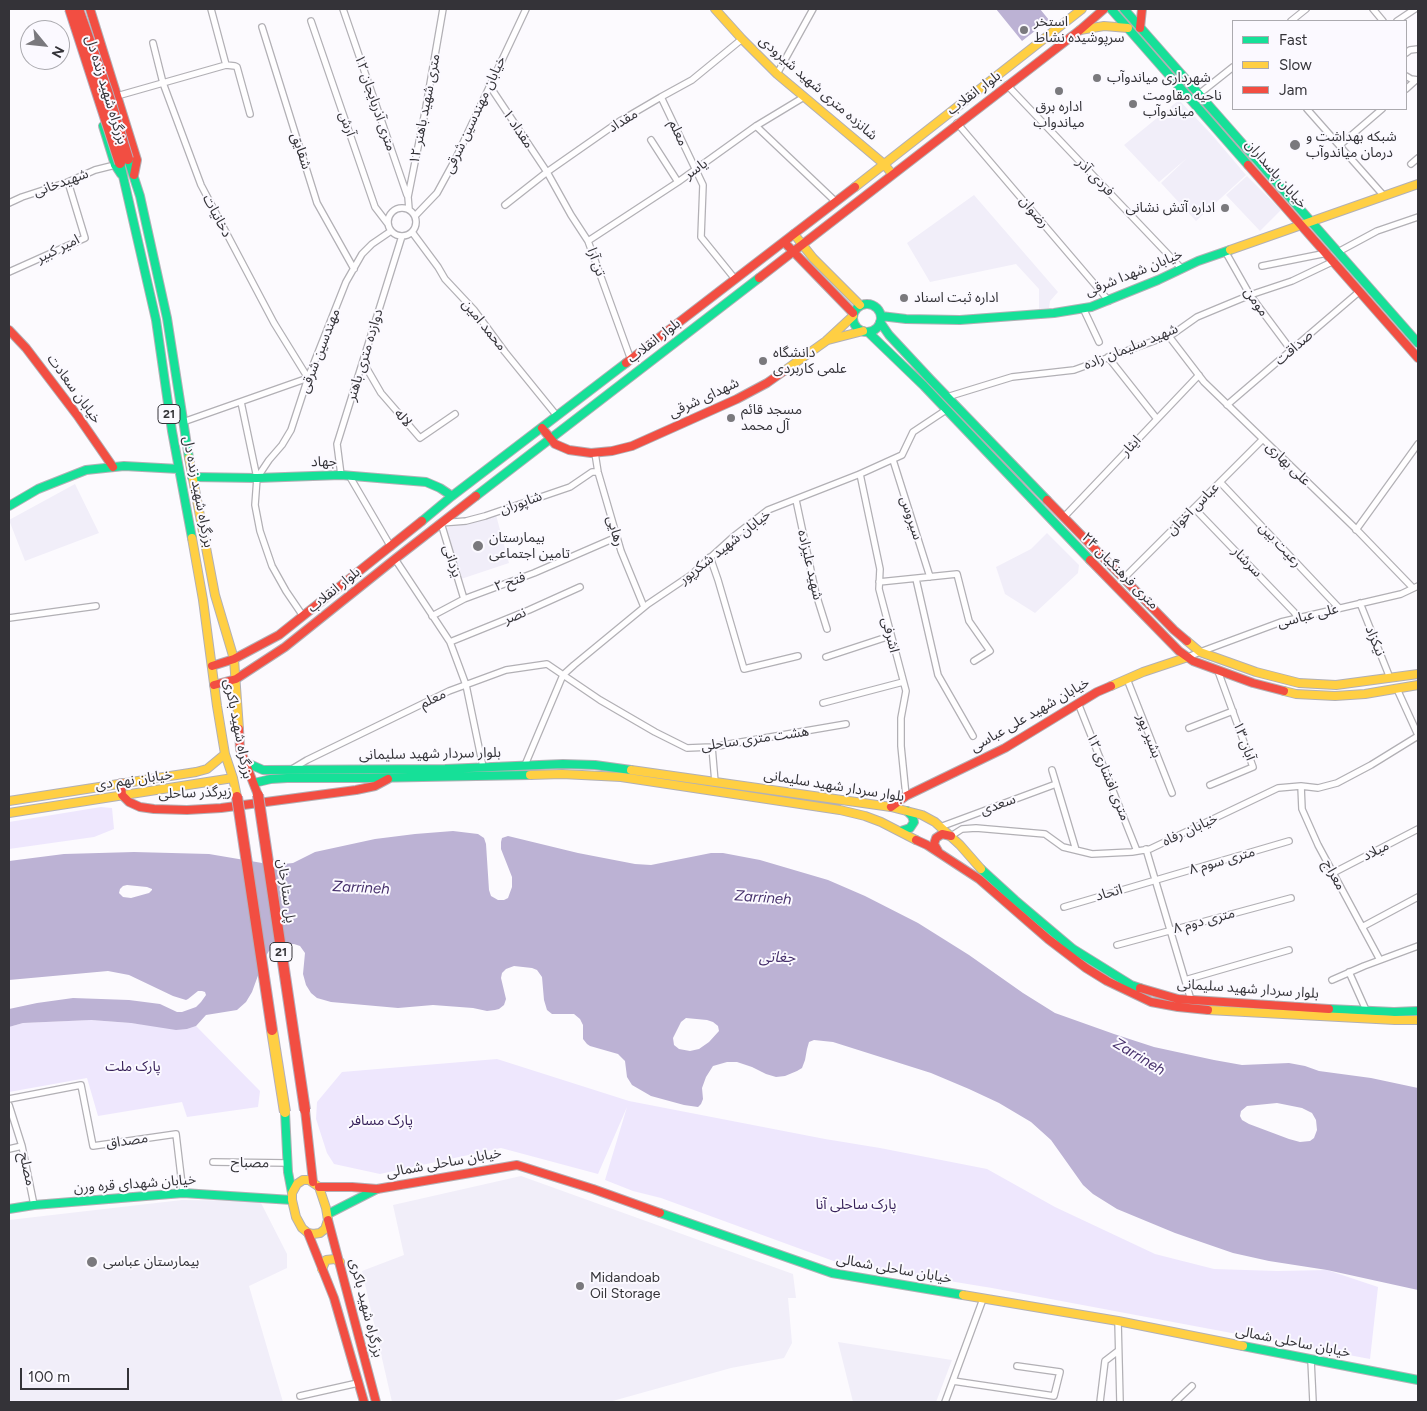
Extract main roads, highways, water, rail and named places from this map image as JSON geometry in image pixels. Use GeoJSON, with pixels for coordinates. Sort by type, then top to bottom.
{"type":"FeatureCollection","features":[{"type":"Feature","properties":{"kind":"main road","name":"بزرگراه شهید زنده دل"},"geometry":{"type":"LineString","coordinates":[[69,9],[74,30],[121,162],[140,196],[167,318],[192,477],[207,556],[215,595],[234,659]]}},
{"type":"Feature","properties":{"kind":"main road","name":"21"},"geometry":{"type":"LineString","coordinates":[[69,9],[121,162]]}},
{"type":"Feature","properties":{"kind":"main road","name":"21"},"geometry":{"type":"LineString","coordinates":[[78,9],[107,91],[121,162]]}},
{"type":"Feature","properties":{"kind":"main road","name":"بزرگراه شهید زنده دل"},"geometry":{"type":"LineString","coordinates":[[90,9],[137,160],[128,176]]}},
{"type":"Feature","properties":{"kind":"main road","name":"شانزده متری شهید شیرودی"},"geometry":{"type":"LineString","coordinates":[[717,9],[742,40],[777,74],[884,164],[892,174]]}},
{"type":"Feature","properties":{"kind":"main road","name":"بلوار انقلاب"},"geometry":{"type":"LineString","coordinates":[[212,666],[234,659],[279,635],[391,547],[452,496],[784,242],[1081,9]]}},
{"type":"Feature","properties":{"kind":"main road","name":"بلوار انقلاب"},"geometry":{"type":"LineString","coordinates":[[214,685],[236,679],[284,647],[440,523],[793,252],[1104,9]]}},
{"type":"Feature","properties":{"kind":"main road","name":"خیابان پاسداران"},"geometry":{"type":"LineString","coordinates":[[1111,9],[1307,223]]}},
{"type":"Feature","properties":{"kind":"main road","name":"خیابان پاسداران"},"geometry":{"type":"LineString","coordinates":[[1124,9],[1199,94],[1307,223]]}},
{"type":"Feature","properties":{"kind":"main road"},"geometry":{"type":"LineString","coordinates":[[1140,28],[1142,9]]}},
{"type":"Feature","properties":{"kind":"main road"},"geometry":{"type":"LineString","coordinates":[[74,30],[76,23],[80,20],[88,18],[94,20]]}},
{"type":"Feature","properties":{"kind":"main road"},"geometry":{"type":"LineString","coordinates":[[1066,22],[1077,32],[1104,26],[1128,28]]}},
{"type":"Feature","properties":{"kind":"main road","name":"بزرگراه شهید زنده دل"},"geometry":{"type":"LineString","coordinates":[[121,162],[128,176],[156,320],[171,422],[196,557],[212,666]]}},
{"type":"Feature","properties":{"kind":"main road","name":"خیابان شهدا شرقی"},"geometry":{"type":"LineString","coordinates":[[881,319],[960,320],[1054,313],[1091,307],[1109,301],[1198,261],[1418,184]]}},
{"type":"Feature","properties":{"kind":"main road"},"geometry":{"type":"LineString","coordinates":[[1307,223],[1360,292],[1418,358]]}},
{"type":"Feature","properties":{"kind":"main road"},"geometry":{"type":"LineString","coordinates":[[794,234],[813,258],[860,305]]}},
{"type":"Feature","properties":{"kind":"main road"},"geometry":{"type":"LineString","coordinates":[[784,242],[853,315]]}},
{"type":"Feature","properties":{"kind":"main road"},"geometry":{"type":"LineString","coordinates":[[1333,255],[1418,342]]}},
{"type":"Feature","properties":{"kind":"main road"},"geometry":{"type":"LineString","coordinates":[[826,341],[865,331],[876,328],[881,319],[880,312],[873,305],[869,304],[857,307],[853,315],[855,326],[865,331]]}},
{"type":"Feature","properties":{"kind":"main road","name":"شهدای شرقی"},"geometry":{"type":"LineString","coordinates":[[542,428],[555,444],[568,450],[595,453],[612,452],[632,446],[737,399],[767,383],[826,341],[853,315]]}},
{"type":"Feature","properties":{"kind":"main road","name":"۲۴ متری فرهنگیان"},"geometry":{"type":"LineString","coordinates":[[881,319],[889,335],[947,397],[1174,630],[1200,652],[1256,672],[1299,683],[1336,685],[1418,674]]}},
{"type":"Feature","properties":{"kind":"main road","name":"خیابان سعادت"},"geometry":{"type":"LineString","coordinates":[[9,330],[26,348],[77,415],[113,467]]}},
{"type":"Feature","properties":{"kind":"main road","name":"۲۴ متری فرهنگیان"},"geometry":{"type":"LineString","coordinates":[[865,331],[883,345],[1179,652],[1193,661],[1253,683],[1296,694],[1335,696],[1365,694],[1418,685]]}},
{"type":"Feature","properties":{"kind":"main road"},"geometry":{"type":"LineString","coordinates":[[9,506],[38,490],[86,470],[124,466],[179,469]]}},
{"type":"Feature","properties":{"kind":"main road","name":"جهاد"},"geometry":{"type":"LineString","coordinates":[[192,477],[345,476],[426,482],[452,496]]}},
{"type":"Feature","properties":{"kind":"main road"},"geometry":{"type":"LineString","coordinates":[[1115,586],[1124,578]]}},
{"type":"Feature","properties":{"kind":"main road"},"geometry":{"type":"LineString","coordinates":[[279,635],[284,647]]}},
{"type":"Feature","properties":{"kind":"main road","name":"خیابان شهید علی عباسی"},"geometry":{"type":"LineString","coordinates":[[890,807],[906,796],[1005,748],[1097,692],[1142,672],[1188,657]]}},
{"type":"Feature","properties":{"kind":"main road","name":"21"},"geometry":{"type":"LineString","coordinates":[[234,659],[236,679]]}},
{"type":"Feature","properties":{"kind":"main road","name":"بزرگراه شهید باکری"},"geometry":{"type":"LineString","coordinates":[[212,666],[225,754],[237,797],[285,1112],[292,1197],[298,1223],[308,1233],[334,1298],[364,1402]]}},
{"type":"Feature","properties":{"kind":"main road","name":"بزرگراه شهید باکری"},"geometry":{"type":"LineString","coordinates":[[236,679],[240,749],[258,794]]}},
{"type":"Feature","properties":{"kind":"main road","name":"خیابان نهم دی"},"geometry":{"type":"LineString","coordinates":[[9,801],[208,769],[225,754]]}},
{"type":"Feature","properties":{"kind":"main road","name":"بلوار سردار شهید سلیمانی"},"geometry":{"type":"LineString","coordinates":[[245,762],[263,770],[291,770],[319,774],[390,778],[562,774],[622,777],[840,810],[865,816],[901,831],[938,852],[978,879],[1078,963],[1107,982],[1151,1002],[1178,1007],[1229,1012],[1418,1020]]}},
{"type":"Feature","properties":{"kind":"main road","name":"بلوار سردار شهید سلیمانی"},"geometry":{"type":"LineString","coordinates":[[254,783],[271,779],[319,774],[563,764],[595,765],[890,807],[922,815],[940,827],[951,836],[982,870],[1073,949],[1132,985],[1178,999],[1287,1007],[1418,1011]]}},
{"type":"Feature","properties":{"kind":"main road","name":"خیابان نهم دی"},"geometry":{"type":"LineString","coordinates":[[9,813],[233,778]]}},
{"type":"Feature","properties":{"kind":"main road","name":"زیرگذر ساحلی"},"geometry":{"type":"LineString","coordinates":[[122,795],[129,802],[140,807],[154,809],[221,808],[356,790],[376,786],[390,778]]}},
{"type":"Feature","properties":{"kind":"main road"},"geometry":{"type":"LineString","coordinates":[[121,783],[122,795]]}},
{"type":"Feature","properties":{"kind":"main road","name":"پل ستارخان"},"geometry":{"type":"LineString","coordinates":[[258,794],[316,1185]]}},
{"type":"Feature","properties":{"kind":"main road"},"geometry":{"type":"LineString","coordinates":[[901,831],[910,828],[914,822],[912,816],[907,811]]}},
{"type":"Feature","properties":{"kind":"main road"},"geometry":{"type":"LineString","coordinates":[[938,852],[934,844],[936,838],[942,834],[951,836]]}},
{"type":"Feature","properties":{"kind":"main road","name":"خیابان ساحلی شمالی"},"geometry":{"type":"LineString","coordinates":[[377,1189],[517,1165],[592,1189],[832,1273],[1118,1321],[1418,1380]]}},
{"type":"Feature","properties":{"kind":"main road"},"geometry":{"type":"LineString","coordinates":[[292,1197],[297,1184],[303,1180],[309,1180],[316,1185],[377,1189]]}},
{"type":"Feature","properties":{"kind":"main road","name":"بزرگراه شهید باکری"},"geometry":{"type":"LineString","coordinates":[[316,1185],[328,1217],[376,1402]]}},
{"type":"Feature","properties":{"kind":"main road"},"geometry":{"type":"LineString","coordinates":[[308,1233],[320,1233],[324,1229],[328,1217],[377,1189]]}},
{"type":"Feature","properties":{"kind":"main road","name":"خیابان شهدای قره ورن"},"geometry":{"type":"LineString","coordinates":[[9,1209],[34,1205],[183,1193],[292,1197]]}},
{"type":"Feature","properties":{"kind":"main road"},"geometry":{"type":"LineString","coordinates":[[322,1269],[326,1260],[330,1258],[340,1262]]}},
{"type":"Feature","properties":{"kind":"water","name":"استخر سرپوشیده نشاط"},"geometry":{"type":"Polygon","coordinates":[[[996,9],[1040,9],[1049,20],[1022,41],[996,9]]]}},
{"type":"Feature","properties":{"kind":"water","name":"جغاتی"},"geometry":{"type":"Polygon","coordinates":[[[453,831],[478,834],[484,838],[489,890],[491,896],[498,900],[508,898],[512,887],[512,877],[501,849],[502,838],[508,836],[578,853],[635,864],[651,865],[711,853],[723,853],[760,860],[828,880],[865,896],[918,923],[1055,1013],[1114,1034],[1154,1047],[1242,1065],[1289,1063],[1319,1071],[1371,1078],[1418,1088],[1418,1290],[1327,1270],[1233,1253],[1175,1233],[1117,1209],[1093,1194],[1083,1185],[1051,1140],[1031,1122],[999,1103],[931,1073],[833,1042],[814,1040],[809,1042],[802,1068],[785,1076],[776,1077],[737,1062],[727,1062],[713,1066],[706,1077],[702,1088],[703,1099],[698,1107],[651,1096],[632,1085],[627,1077],[625,1061],[618,1054],[587,1044],[583,1039],[583,1025],[574,1014],[552,1014],[547,1010],[542,977],[537,970],[532,968],[514,966],[502,973],[501,978],[506,999],[504,1005],[495,1010],[487,1011],[433,1005],[398,1008],[331,1002],[317,998],[311,993],[306,985],[303,974],[305,953],[300,946],[294,944],[277,946],[269,951],[264,959],[252,992],[246,1002],[237,1010],[206,1015],[196,1026],[187,1029],[176,1030],[131,1023],[91,1020],[23,1023],[9,1027],[9,1009],[37,1003],[73,998],[129,1000],[160,1004],[177,1012],[182,1012],[196,1007],[206,995],[205,992],[198,991],[186,1000],[173,996],[129,975],[108,971],[9,980],[9,861],[64,854],[134,852],[209,854],[274,865],[293,863],[315,852],[375,839],[453,831]],[[127,885],[120,889],[119,893],[123,897],[131,898],[149,893],[152,890],[147,887],[127,885]],[[686,1018],[681,1022],[673,1038],[674,1045],[679,1049],[690,1051],[699,1049],[719,1031],[718,1026],[707,1020],[686,1018]],[[1277,1103],[1247,1106],[1241,1111],[1240,1116],[1242,1120],[1249,1124],[1300,1142],[1310,1141],[1314,1138],[1317,1130],[1316,1120],[1312,1113],[1302,1108],[1277,1103]]]}},
{"type":"Feature","properties":{"kind":"place","name":"استخر سرپوشیده نشاط"},"geometry":{"type":"Point","coordinates":[1024,30]}},
{"type":"Feature","properties":{"kind":"place","name":"شهرداری میاندوآب"},"geometry":{"type":"Point","coordinates":[1097,78]}},
{"type":"Feature","properties":{"kind":"place","name":"اداره برق میاندواب"},"geometry":{"type":"Point","coordinates":[1059,91]}},
{"type":"Feature","properties":{"kind":"place","name":"ناحیه مقاومت میاندوآب"},"geometry":{"type":"Point","coordinates":[1133,104]}},
{"type":"Feature","properties":{"kind":"place","name":"شبکه بهداشت و درمان میاندوآب"},"geometry":{"type":"Point","coordinates":[1295,145]}},
{"type":"Feature","properties":{"kind":"place","name":"اداره آتش نشانی"},"geometry":{"type":"Point","coordinates":[1225,208]}},
{"type":"Feature","properties":{"kind":"place","name":"اداره ثبت اسناد"},"geometry":{"type":"Point","coordinates":[904,298]}},
{"type":"Feature","properties":{"kind":"place","name":"دانشگاه علمی کاربردی"},"geometry":{"type":"Point","coordinates":[763,361]}},
{"type":"Feature","properties":{"kind":"place","name":"مسجد قائم آل محمد"},"geometry":{"type":"Point","coordinates":[731,418]}},
{"type":"Feature","properties":{"kind":"place","name":"بیمارستان تامین اجتماعی"},"geometry":{"type":"Point","coordinates":[478,546]}},
{"type":"Feature","properties":{"kind":"place","name":"بیمارستان عباسی"},"geometry":{"type":"Point","coordinates":[92,1262]}},
{"type":"Feature","properties":{"kind":"place","name":"Midandoab Oil Storage"},"geometry":{"type":"Point","coordinates":[580,1286]}},
{"type":"Feature","properties":{"kind":"water label","name":"Zarrineh"},"geometry":{"type":"Point","coordinates":[361,888]}},
{"type":"Feature","properties":{"kind":"water label","name":"Zarrineh"},"geometry":{"type":"Point","coordinates":[763,898]}},
{"type":"Feature","properties":{"kind":"water label","name":"Zarrineh"},"geometry":{"type":"Point","coordinates":[1139,1057]}},
{"type":"Feature","properties":{"kind":"park label","name":"پارک ملت"},"geometry":{"type":"Point","coordinates":[133,1067]}},
{"type":"Feature","properties":{"kind":"park label","name":"پارک مسافر"},"geometry":{"type":"Point","coordinates":[381,1121]}},
{"type":"Feature","properties":{"kind":"park label","name":"پارک ساحلی آنا"},"geometry":{"type":"Point","coordinates":[856,1205]}}]}
